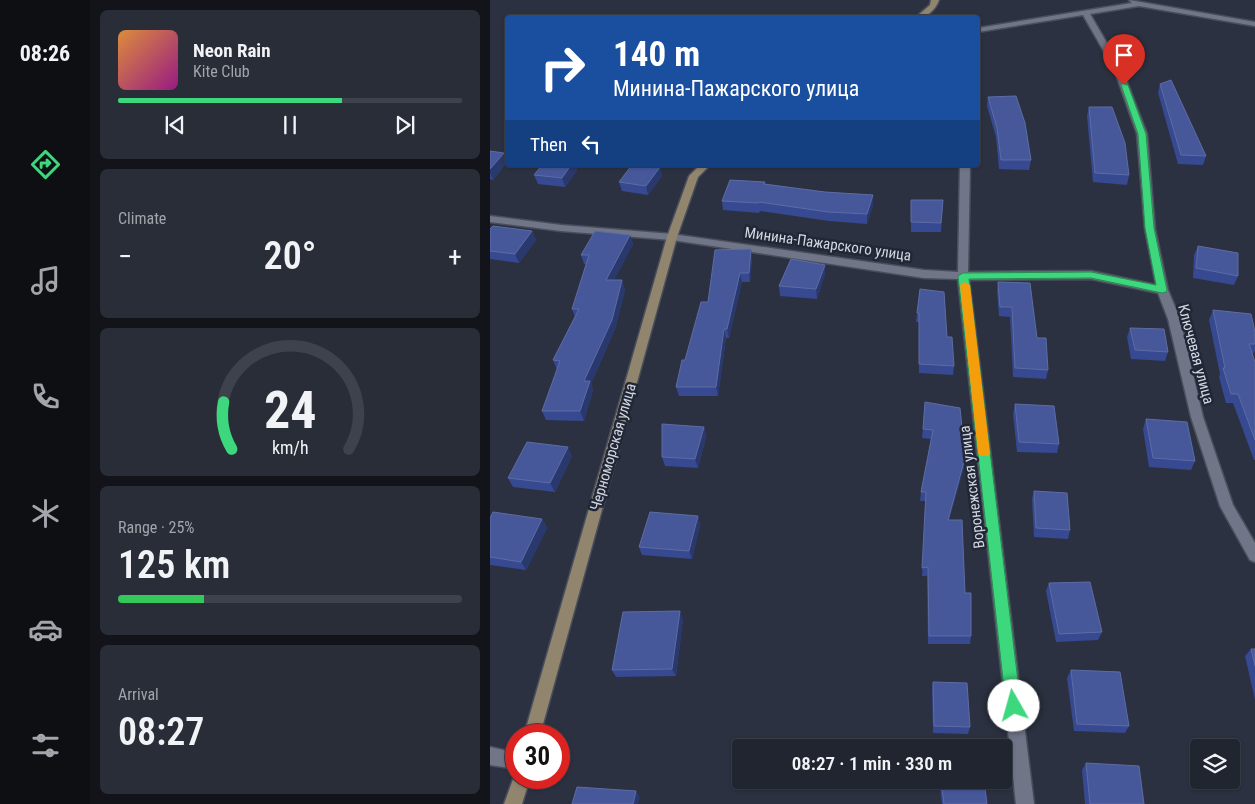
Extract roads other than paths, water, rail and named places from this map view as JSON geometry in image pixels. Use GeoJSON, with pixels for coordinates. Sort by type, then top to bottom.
{"type":"FeatureCollection","features":[{"type":"Feature","properties":{"kind":"main road"},"geometry":{"type":"LineString","coordinates":[[921,15],[934,3]]}},
{"type":"Feature","properties":{"kind":"main road","name":"Черноморская улица"},"geometry":{"type":"LineString","coordinates":[[535,724],[672,237],[694,176],[703,167]]}},
{"type":"Feature","properties":{"kind":"main road"},"geometry":{"type":"LineString","coordinates":[[513,804],[517,789]]}},
{"type":"Feature","properties":{"kind":"street"},"geometry":{"type":"LineString","coordinates":[[980,30],[1085,13],[1135,2],[1255,24]]}},
{"type":"Feature","properties":{"kind":"street","name":"Ключевая улица"},"geometry":{"type":"LineString","coordinates":[[1085,13],[1118,69],[1142,134],[1150,228],[1162,290],[1174,319],[1197,417],[1224,497],[1255,556]]}},
{"type":"Feature","properties":{"kind":"street","name":"Воронежская улица"},"geometry":{"type":"LineString","coordinates":[[965,167],[963,276],[1025,804]]}},
{"type":"Feature","properties":{"kind":"street","name":"Минина-Пажарского улица"},"geometry":{"type":"LineString","coordinates":[[490,219],[561,228],[672,237],[924,274],[963,276],[1091,275],[1162,290]]}},
{"type":"Feature","properties":{"kind":"street"},"geometry":{"type":"LineString","coordinates":[[490,756],[505,759]]}}]}
